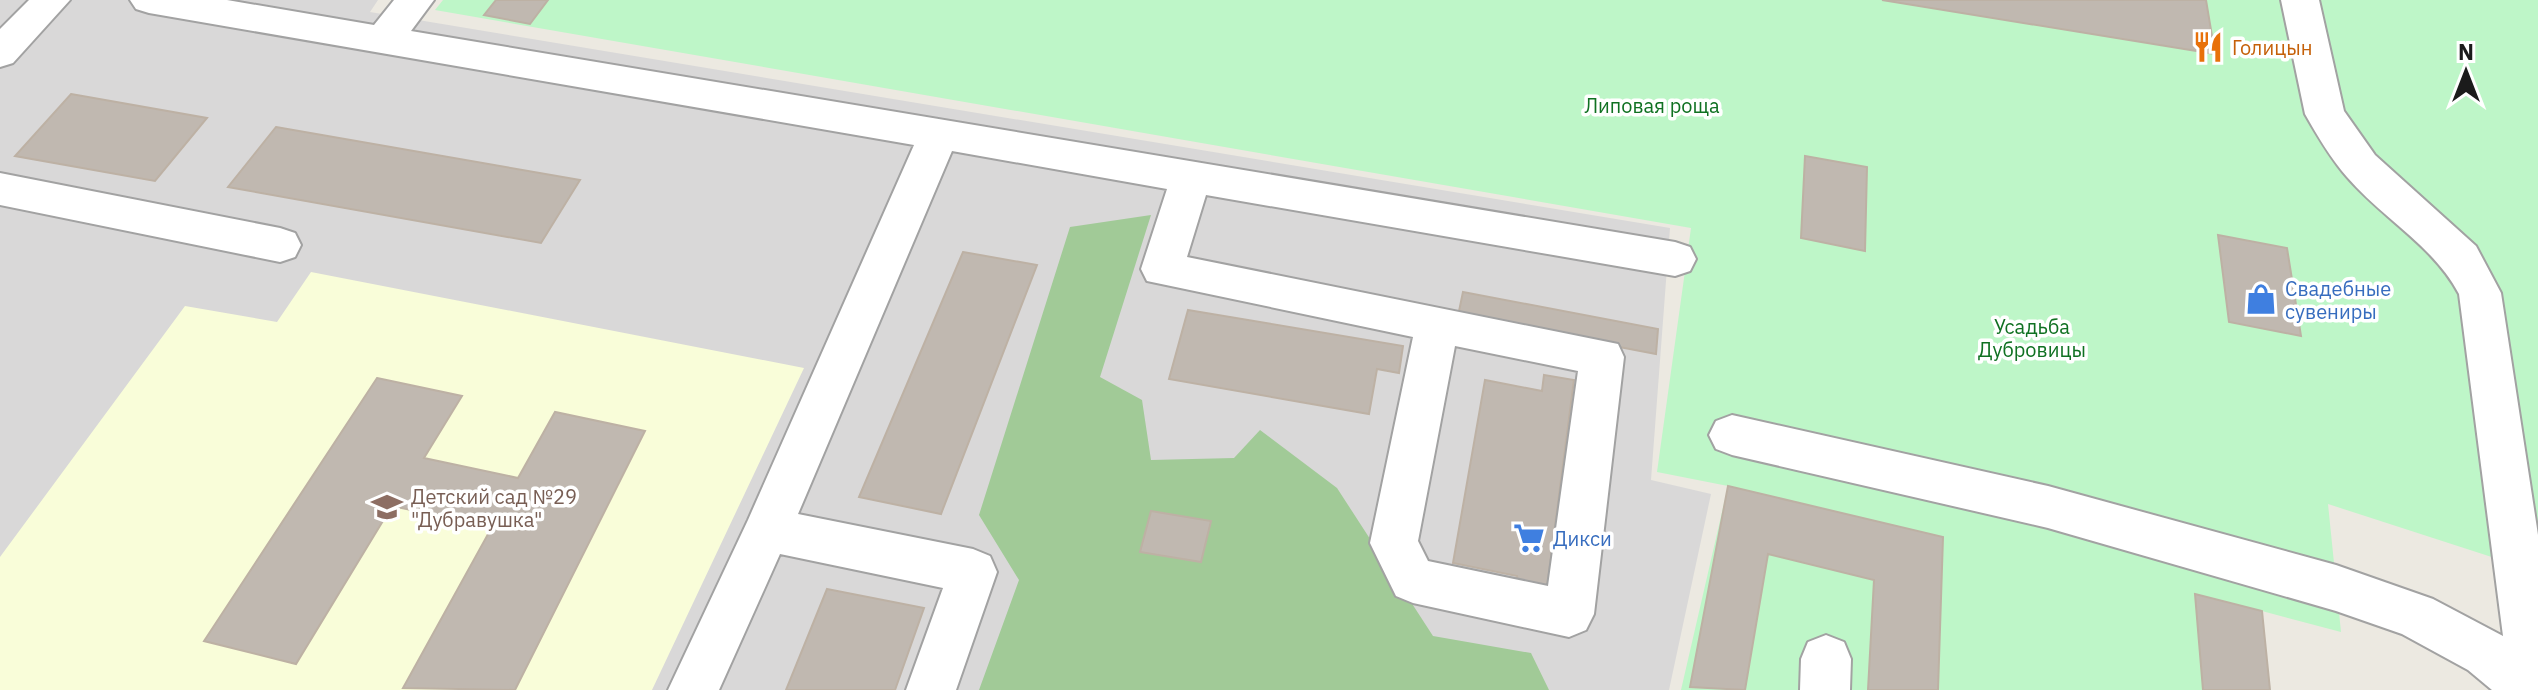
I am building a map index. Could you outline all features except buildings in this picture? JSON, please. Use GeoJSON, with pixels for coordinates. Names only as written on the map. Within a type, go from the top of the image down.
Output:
{"type":"FeatureCollection","features":[{"type":"Feature","properties":{"kind":"street"},"geometry":{"type":"LineString","coordinates":[[0,53],[51,0]]}},
{"type":"Feature","properties":{"kind":"street"},"geometry":{"type":"LineString","coordinates":[[149,0],[211,5],[384,39],[1675,259]]}},
{"type":"Feature","properties":{"kind":"street"},"geometry":{"type":"LineString","coordinates":[[384,39],[415,0]]}},
{"type":"Feature","properties":{"kind":"street"},"geometry":{"type":"LineString","coordinates":[[2300,0],[2325,114],[2361,166],[2461,258],[2480,293],[2536,690]]}},
{"type":"Feature","properties":{"kind":"street"},"geometry":{"type":"LineString","coordinates":[[693,690],[767,530],[778,462],[940,132]]}},
{"type":"Feature","properties":{"kind":"street"},"geometry":{"type":"LineString","coordinates":[[1192,175],[1162,269],[1437,324],[1602,357],[1569,614],[1413,580],[1394,543],[1437,324]]}},
{"type":"Feature","properties":{"kind":"street"},"geometry":{"type":"LineString","coordinates":[[0,189],[280,245]]}},
{"type":"Feature","properties":{"kind":"street"},"geometry":{"type":"LineString","coordinates":[[1732,435],[2048,507],[2336,588],[2416,615],[2486,653],[2530,690]]}},
{"type":"Feature","properties":{"kind":"street"},"geometry":{"type":"LineString","coordinates":[[767,530],[973,572],[931,690]]}},
{"type":"Feature","properties":{"kind":"shaded area"},"geometry":{"type":"Polygon","coordinates":[[[0,0],[378,0],[370,12],[1670,228],[1651,480],[1711,494],[1669,690],[0,690],[0,0]]]}},
{"type":"Feature","properties":{"kind":"shaded area","name":"Детский сад №29 \"Дубравушка\""},"geometry":{"type":"Polygon","coordinates":[[[311,272],[804,368],[652,690],[0,690],[0,557],[185,306],[277,322],[311,272]]]}},
{"type":"Feature","properties":{"kind":"green space","name":"Усадьба Дубровицы"},"geometry":{"type":"Polygon","coordinates":[[[443,0],[2538,0],[2538,572],[2328,504],[2341,632],[2262,611],[2270,690],[1681,690],[1728,486],[1657,472],[1691,228],[435,10],[443,0]]]}},
{"type":"Feature","properties":{"kind":"green space"},"geometry":{"type":"Polygon","coordinates":[[[1151,215],[1100,377],[1142,400],[1151,460],[1234,458],[1260,430],[1337,488],[1433,636],[1531,653],[1549,690],[979,690],[1019,580],[979,515],[1070,227],[1151,215]]]}},
{"type":"Feature","properties":{"kind":"place","name":"Голицын"},"geometry":{"type":"Point","coordinates":[2208,47]}},
{"type":"Feature","properties":{"kind":"place","name":"Свадебные сувениры"},"geometry":{"type":"Point","coordinates":[2261,299]}},
{"type":"Feature","properties":{"kind":"place","name":"Детский сад №29 \"Дубравушка\""},"geometry":{"type":"Point","coordinates":[387,507]}},
{"type":"Feature","properties":{"kind":"place","name":"Дикси"},"geometry":{"type":"Point","coordinates":[1529,538]}},
{"type":"Feature","properties":{"kind":"park label","name":"Липовая роща"},"geometry":{"type":"Point","coordinates":[1652,105]}}]}
